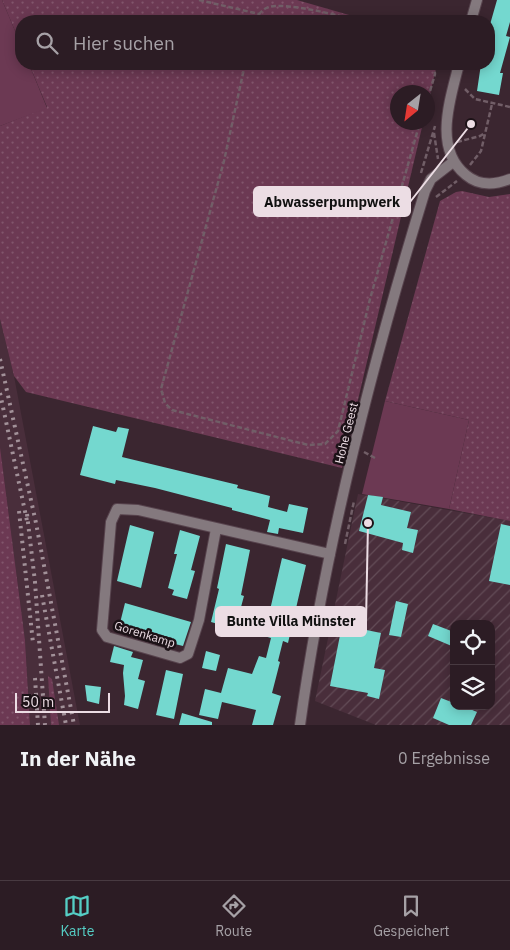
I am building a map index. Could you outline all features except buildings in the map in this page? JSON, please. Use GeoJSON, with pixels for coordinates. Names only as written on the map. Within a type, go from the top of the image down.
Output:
{"type":"FeatureCollection","features":[{"type":"Feature","properties":{"kind":"street"},"geometry":{"type":"LineString","coordinates":[[473,15],[477,0]]}},
{"type":"Feature","properties":{"kind":"street"},"geometry":{"type":"LineString","coordinates":[[458,70],[445,137],[458,168],[480,183],[494,184],[510,179]]}},
{"type":"Feature","properties":{"kind":"street","name":"Hohe Geest"},"geometry":{"type":"LineString","coordinates":[[300,725],[330,554],[382,340],[418,214],[431,179],[458,168]]}},
{"type":"Feature","properties":{"kind":"street","name":"Gorenkamp"},"geometry":{"type":"LineString","coordinates":[[216,529],[199,620],[188,654],[180,658],[107,638],[102,630],[110,532],[113,514],[117,509],[124,508],[330,554]]}},
{"type":"Feature","properties":{"kind":"path"},"geometry":{"type":"LineString","coordinates":[[199,0],[259,14],[269,7],[290,7],[329,15]]}},
{"type":"Feature","properties":{"kind":"path"},"geometry":{"type":"LineString","coordinates":[[244,70],[224,161],[161,389],[165,402],[172,410],[308,446],[324,444],[338,431],[370,299],[418,130]]}},
{"type":"Feature","properties":{"kind":"path"},"geometry":{"type":"LineString","coordinates":[[432,85],[435,70]]}},
{"type":"Feature","properties":{"kind":"path"},"geometry":{"type":"LineString","coordinates":[[466,81],[464,88],[468,95],[492,104],[510,107]]}},
{"type":"Feature","properties":{"kind":"path"},"geometry":{"type":"LineString","coordinates":[[431,202],[438,194],[456,182],[458,168],[481,151],[492,104]]}},
{"type":"Feature","properties":{"kind":"path"},"geometry":{"type":"LineString","coordinates":[[418,181],[436,123]]}},
{"type":"Feature","properties":{"kind":"path"},"geometry":{"type":"LineString","coordinates":[[363,461],[367,443]]}},
{"type":"Feature","properties":{"kind":"path"},"geometry":{"type":"LineString","coordinates":[[344,550],[355,497]]}},
{"type":"Feature","properties":{"kind":"shaded area"},"geometry":{"type":"Polygon","coordinates":[[[0,0],[2,0],[15,31],[15,70],[31,70],[47,108],[0,126],[0,0]]]}},
{"type":"Feature","properties":{"kind":"shaded area"},"geometry":{"type":"Polygon","coordinates":[[[2,0],[297,0],[349,15],[15,15],[15,31],[2,0]]]}},
{"type":"Feature","properties":{"kind":"shaded area"},"geometry":{"type":"Polygon","coordinates":[[[32,70],[436,70],[432,85],[390,85],[390,130],[421,130],[342,468],[26,392],[14,376],[0,319],[0,126],[47,107],[32,70]]]}},
{"type":"Feature","properties":{"kind":"shaded area"},"geometry":{"type":"Polygon","coordinates":[[[462,191],[489,197],[510,194],[510,521],[449,509],[469,420],[385,401],[440,201],[456,192],[462,191]]]}},
{"type":"Feature","properties":{"kind":"shaded area"},"geometry":{"type":"Polygon","coordinates":[[[0,319],[14,376],[80,725],[30,725],[25,640],[0,447],[0,319]]]}},
{"type":"Feature","properties":{"kind":"shaded area"},"geometry":{"type":"Polygon","coordinates":[[[385,401],[469,420],[449,509],[362,494],[385,401]]]}},
{"type":"Feature","properties":{"kind":"shaded area"},"geometry":{"type":"Polygon","coordinates":[[[0,447],[25,640],[30,725],[0,725],[0,447]]]}},
{"type":"Feature","properties":{"kind":"shaded area"},"geometry":{"type":"Polygon","coordinates":[[[358,494],[510,521],[510,725],[376,725],[315,701],[358,494]]]}},
{"type":"Feature","properties":{"kind":"shaded area"},"geometry":{"type":"Polygon","coordinates":[[[48,676],[52,679],[59,725],[51,725],[48,676]]]}},
{"type":"Feature","properties":{"kind":"railway"},"geometry":{"type":"LineString","coordinates":[[0,359],[36,523],[74,725]]}},
{"type":"Feature","properties":{"kind":"railway"},"geometry":{"type":"LineString","coordinates":[[0,393],[27,521]]}},
{"type":"Feature","properties":{"kind":"railway"},"geometry":{"type":"LineString","coordinates":[[19,511],[33,643]]}},
{"type":"Feature","properties":{"kind":"railway"},"geometry":{"type":"LineString","coordinates":[[27,514],[35,582],[45,725]]}},
{"type":"Feature","properties":{"kind":"railway"},"geometry":{"type":"LineString","coordinates":[[42,595],[66,725]]}},
{"type":"Feature","properties":{"kind":"railway"},"geometry":{"type":"LineString","coordinates":[[35,678],[38,725]]}},
{"type":"Feature","properties":{"kind":"place","name":"Abwasserpumpwerk"},"geometry":{"type":"Point","coordinates":[471,124]}},
{"type":"Feature","properties":{"kind":"place","name":"Bunte Villa Münster"},"geometry":{"type":"Point","coordinates":[368,523]}}]}
